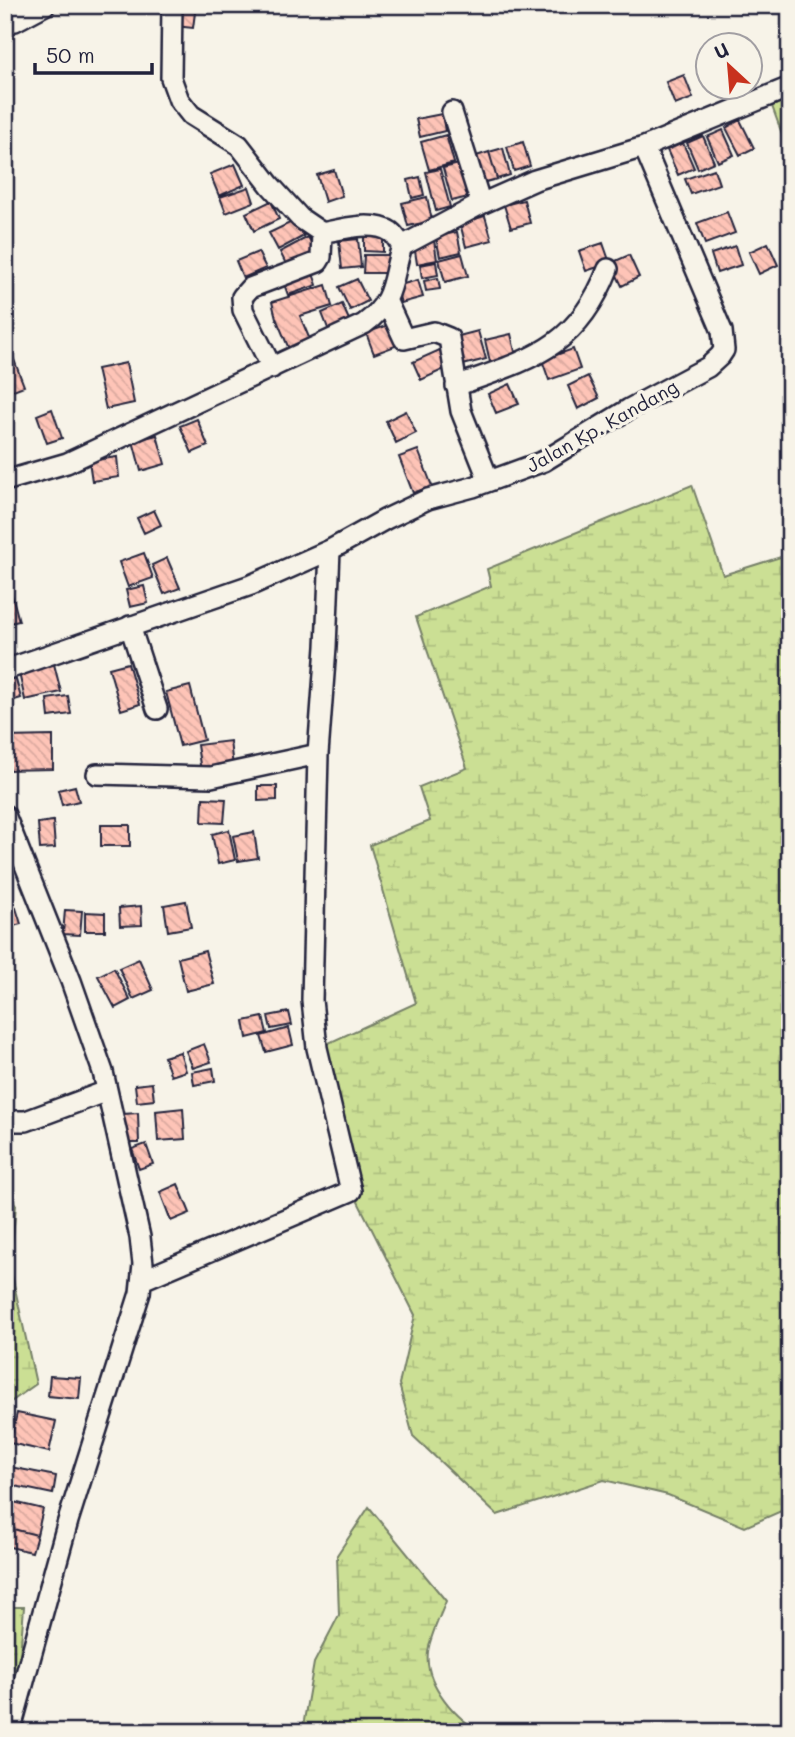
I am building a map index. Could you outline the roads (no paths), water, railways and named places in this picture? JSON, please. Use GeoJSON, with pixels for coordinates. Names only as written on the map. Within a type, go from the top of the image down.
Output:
{"type":"FeatureCollection","features":[{"type":"Feature","properties":{"kind":"street"},"geometry":{"type":"LineString","coordinates":[[5,22],[15,21],[46,5]]}},
{"type":"Feature","properties":{"kind":"street"},"geometry":{"type":"LineString","coordinates":[[172,5],[171,78],[179,100],[191,115],[239,145],[300,218],[322,233],[361,227],[383,229],[392,233],[402,246]]}},
{"type":"Feature","properties":{"kind":"street"},"geometry":{"type":"LineString","coordinates":[[5,481],[67,463],[364,324],[387,302],[402,246],[481,204],[535,180],[644,147],[790,88]]}},
{"type":"Feature","properties":{"kind":"street"},"geometry":{"type":"LineString","coordinates":[[452,112],[481,204]]}},
{"type":"Feature","properties":{"kind":"street","name":"Jalan Kp. Kandang"},"geometry":{"type":"LineString","coordinates":[[5,670],[251,585],[330,550],[428,499],[518,471],[562,451],[629,409],[708,367],[724,350],[722,331],[644,147]]}},
{"type":"Feature","properties":{"kind":"street"},"geometry":{"type":"LineString","coordinates":[[272,368],[243,310],[242,297],[250,288],[319,260],[322,233]]}},
{"type":"Feature","properties":{"kind":"street"},"geometry":{"type":"LineString","coordinates":[[456,386],[536,356],[557,343],[583,316],[600,289],[608,269]]}},
{"type":"Feature","properties":{"kind":"street"},"geometry":{"type":"LineString","coordinates":[[387,302],[404,339],[434,332],[449,338],[457,398],[465,426],[489,481]]}},
{"type":"Feature","properties":{"kind":"street"},"geometry":{"type":"LineString","coordinates":[[142,1280],[351,1191],[313,1021],[313,896],[318,754],[330,550]]}},
{"type":"Feature","properties":{"kind":"street"},"geometry":{"type":"LineString","coordinates":[[130,626],[158,709]]}},
{"type":"Feature","properties":{"kind":"street"},"geometry":{"type":"LineString","coordinates":[[97,774],[211,777],[318,754]]}},
{"type":"Feature","properties":{"kind":"street"},"geometry":{"type":"LineString","coordinates":[[5,815],[103,1072],[144,1264],[131,1324],[68,1521],[10,1732]]}},
{"type":"Feature","properties":{"kind":"street"},"geometry":{"type":"LineString","coordinates":[[5,1121],[26,1121],[107,1091]]}}]}
